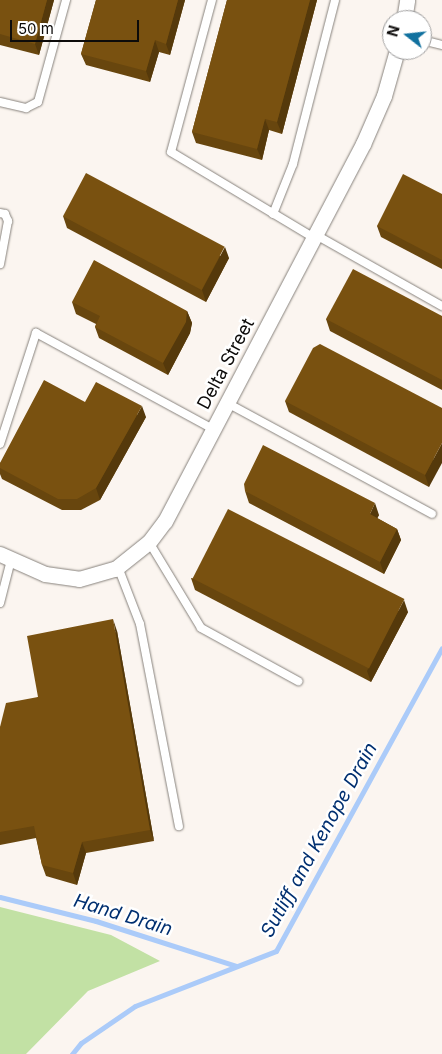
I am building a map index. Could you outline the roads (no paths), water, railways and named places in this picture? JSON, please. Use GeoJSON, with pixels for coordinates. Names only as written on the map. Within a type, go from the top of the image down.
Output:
{"type":"FeatureCollection","features":[{"type":"Feature","properties":{"kind":"street","name":"Delta Street"},"geometry":{"type":"LineString","coordinates":[[6,557],[62,578],[96,576],[118,567],[149,542],[165,521],[374,121],[394,60]]}},
{"type":"Feature","properties":{"kind":"lane"},"geometry":{"type":"LineString","coordinates":[[0,102],[26,108],[38,102],[66,0]]}},
{"type":"Feature","properties":{"kind":"lane"},"geometry":{"type":"LineString","coordinates":[[212,0],[171,152],[273,214],[442,306]]}},
{"type":"Feature","properties":{"kind":"lane"},"geometry":{"type":"LineString","coordinates":[[273,214],[293,164],[336,0]]}},
{"type":"Feature","properties":{"kind":"lane"},"geometry":{"type":"LineString","coordinates":[[0,213],[8,221],[0,264]]}},
{"type":"Feature","properties":{"kind":"lane"},"geometry":{"type":"LineString","coordinates":[[0,444],[36,332],[213,429]]}},
{"type":"Feature","properties":{"kind":"lane"},"geometry":{"type":"LineString","coordinates":[[227,403],[432,514]]}},
{"type":"Feature","properties":{"kind":"lane"},"geometry":{"type":"LineString","coordinates":[[149,542],[201,628],[298,681]]}},
{"type":"Feature","properties":{"kind":"lane"},"geometry":{"type":"LineString","coordinates":[[0,603],[6,557]]}},
{"type":"Feature","properties":{"kind":"lane"},"geometry":{"type":"LineString","coordinates":[[118,567],[140,624],[179,826]]}},
{"type":"Feature","properties":{"kind":"waterway","name":"Sutliff and Kenope Drain"},"geometry":{"type":"LineString","coordinates":[[72,1054],[81,1043],[135,1006],[276,951],[442,648]]}},
{"type":"Feature","properties":{"kind":"waterway","name":"Hand Drain"},"geometry":{"type":"LineString","coordinates":[[0,897],[96,921],[236,966]]}}]}
